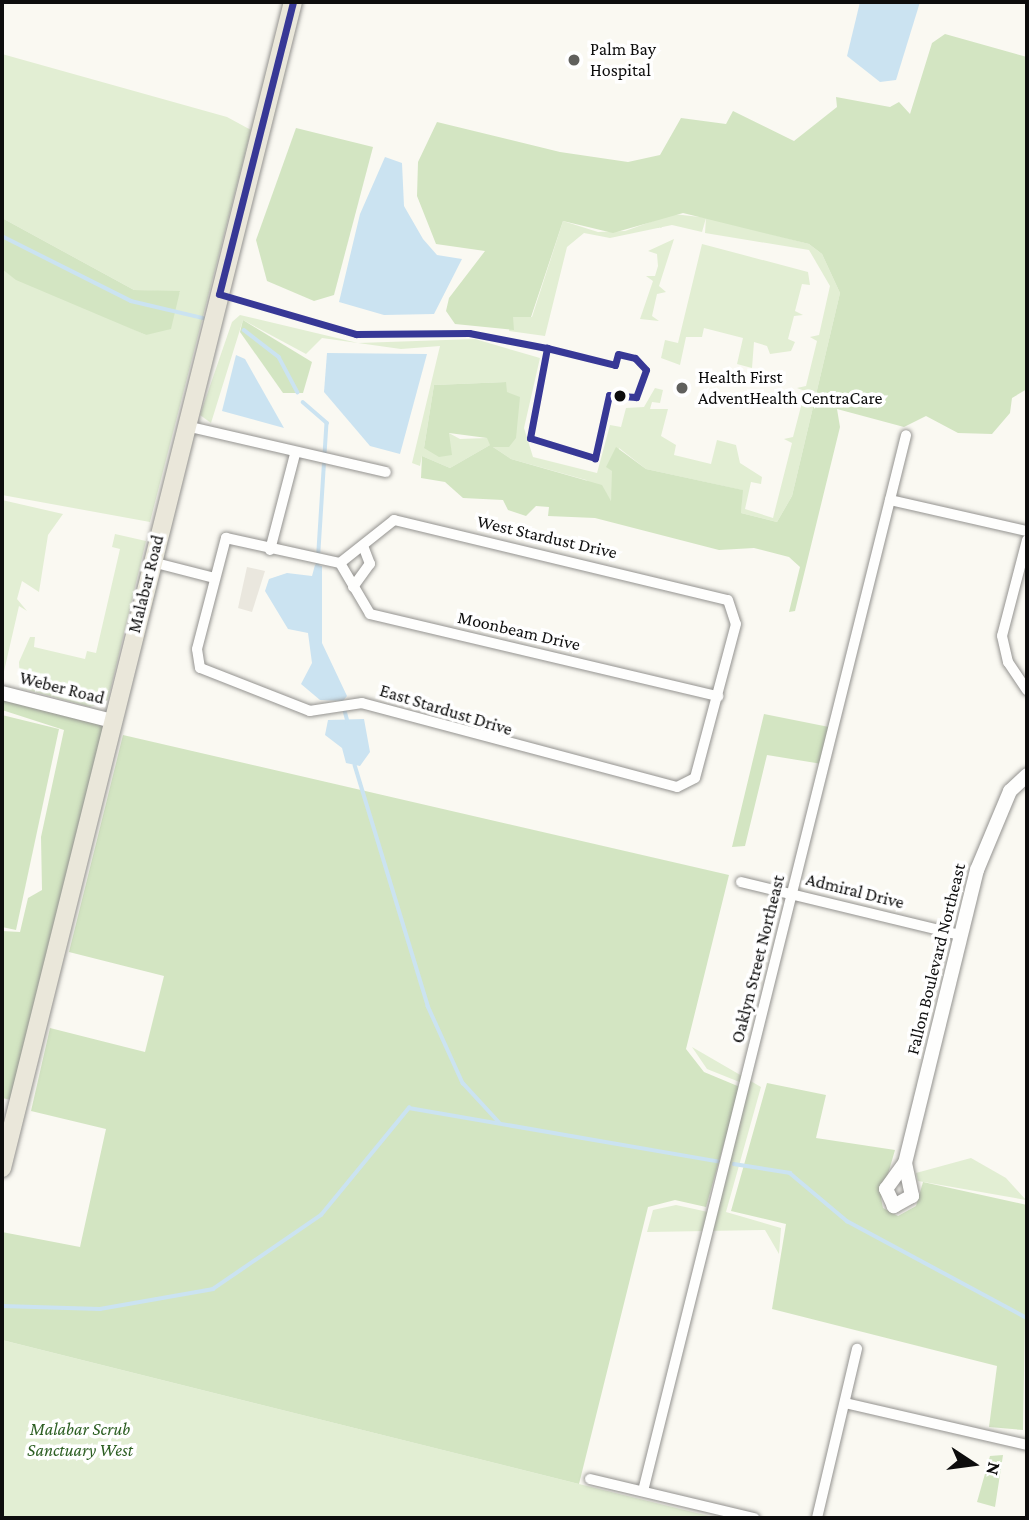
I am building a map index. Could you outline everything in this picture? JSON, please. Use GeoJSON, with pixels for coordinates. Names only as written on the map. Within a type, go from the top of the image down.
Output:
{"type":"FeatureCollection","features":[{"type":"Feature","properties":{"kind":"main road","name":"Malabar Road"},"geometry":{"type":"LineString","coordinates":[[2,1168],[6,1134],[113,721],[293,2]]}},
{"type":"Feature","properties":{"kind":"street"},"geometry":{"type":"LineString","coordinates":[[186,426],[295,454],[386,472]]}},
{"type":"Feature","properties":{"kind":"street","name":"Oaklyn Street Northeast"},"geometry":{"type":"LineString","coordinates":[[643,1492],[906,435]]}},
{"type":"Feature","properties":{"kind":"street"},"geometry":{"type":"LineString","coordinates":[[270,550],[295,454]]}},
{"type":"Feature","properties":{"kind":"street"},"geometry":{"type":"LineString","coordinates":[[890,500],[1027,531]]}},
{"type":"Feature","properties":{"kind":"street","name":"West Stardust Drive"},"geometry":{"type":"LineString","coordinates":[[340,562],[394,520],[722,596],[733,606],[736,624],[718,696]]}},
{"type":"Feature","properties":{"kind":"street"},"geometry":{"type":"LineString","coordinates":[[152,562],[215,578],[226,538],[270,550],[340,562]]}},
{"type":"Feature","properties":{"kind":"street"},"geometry":{"type":"LineString","coordinates":[[1027,540],[1002,636],[1008,662],[1027,690]]}},
{"type":"Feature","properties":{"kind":"street"},"geometry":{"type":"LineString","coordinates":[[353,587],[370,564],[363,546]]}},
{"type":"Feature","properties":{"kind":"street","name":"Moonbeam Drive"},"geometry":{"type":"LineString","coordinates":[[340,562],[370,614],[718,696]]}},
{"type":"Feature","properties":{"kind":"street","name":"East Stardust Drive"},"geometry":{"type":"LineString","coordinates":[[215,578],[197,649],[200,668],[299,708],[346,708],[362,703],[677,787],[700,771],[718,696]]}},
{"type":"Feature","properties":{"kind":"street","name":"Weber Road"},"geometry":{"type":"LineString","coordinates":[[2,693],[113,721]]}},
{"type":"Feature","properties":{"kind":"street","name":"Fallon Boulevard Northeast"},"geometry":{"type":"LineString","coordinates":[[905,1163],[960,935],[1005,802],[1027,775]]}},
{"type":"Feature","properties":{"kind":"street","name":"Admiral Drive"},"geometry":{"type":"LineString","coordinates":[[741,881],[960,935]]}},
{"type":"Feature","properties":{"kind":"street"},"geometry":{"type":"LineString","coordinates":[[817,1518],[857,1349]]}},
{"type":"Feature","properties":{"kind":"street"},"geometry":{"type":"LineString","coordinates":[[845,1403],[1027,1445]]}},
{"type":"Feature","properties":{"kind":"street"},"geometry":{"type":"LineString","coordinates":[[590,1479],[754,1518]]}},
{"type":"Feature","properties":{"kind":"green space"},"geometry":{"type":"Polygon","coordinates":[[[945,34],[1027,57],[1027,389],[1012,398],[1010,413],[992,434],[958,433],[926,416],[904,427],[837,409],[840,427],[795,611],[789,612],[800,567],[789,557],[754,548],[719,550],[595,518],[548,516],[549,507],[536,506],[526,516],[508,510],[503,500],[463,498],[445,482],[421,478],[422,456],[450,468],[490,445],[487,438],[449,433],[452,455],[439,457],[424,448],[434,385],[506,382],[507,392],[520,397],[516,438],[509,447],[493,447],[511,459],[602,485],[611,501],[612,471],[606,467],[616,447],[646,469],[743,490],[741,513],[777,522],[792,496],[840,293],[822,254],[809,244],[683,213],[613,233],[563,221],[531,317],[513,317],[514,330],[455,324],[446,311],[449,298],[485,251],[436,244],[417,196],[418,162],[437,122],[560,152],[628,162],[660,155],[681,118],[726,124],[733,111],[794,141],[837,107],[836,97],[890,107],[899,102],[910,114],[932,43],[945,34]]]}},
{"type":"Feature","properties":{"kind":"green space"},"geometry":{"type":"Polygon","coordinates":[[[2,54],[227,117],[251,130],[150,522],[2,495],[2,269],[146,335],[180,292],[134,290],[2,218],[2,54]]]}},
{"type":"Feature","properties":{"kind":"green space"},"geometry":{"type":"Polygon","coordinates":[[[296,128],[373,147],[334,295],[314,301],[267,281],[256,240],[296,128]]]}},
{"type":"Feature","properties":{"kind":"green space"},"geometry":{"type":"Polygon","coordinates":[[[673,214],[709,218],[809,244],[822,254],[840,293],[792,496],[777,522],[741,513],[742,490],[646,469],[619,448],[611,501],[586,480],[511,459],[490,445],[450,468],[422,456],[420,466],[412,463],[440,346],[401,349],[322,338],[306,354],[243,320],[211,423],[200,415],[232,322],[240,315],[358,343],[475,339],[540,358],[524,428],[533,457],[597,473],[610,425],[621,427],[626,408],[644,407],[655,388],[663,390],[660,403],[652,402],[650,409],[668,409],[661,436],[676,445],[674,455],[711,464],[717,440],[736,445],[740,463],[762,477],[761,484],[751,482],[745,509],[773,518],[792,443],[784,439],[793,437],[805,391],[797,388],[806,386],[817,341],[810,337],[819,335],[830,286],[809,250],[705,233],[706,218],[702,232],[672,225],[610,238],[584,233],[567,247],[545,336],[509,331],[513,317],[532,317],[563,221],[598,232],[625,231],[673,214]],[[506,382],[434,385],[424,448],[447,432],[460,439],[487,438],[506,382]]]}},
{"type":"Feature","properties":{"kind":"green space"},"geometry":{"type":"Polygon","coordinates":[[[2,218],[134,290],[180,291],[171,329],[146,335],[16,280],[2,269],[2,218]]]}},
{"type":"Feature","properties":{"kind":"green space"},"geometry":{"type":"Polygon","coordinates":[[[674,239],[659,286],[666,292],[657,294],[652,316],[659,321],[640,319],[653,281],[646,276],[655,276],[658,266],[657,254],[648,251],[674,239]]]}},
{"type":"Feature","properties":{"kind":"green space"},"geometry":{"type":"Polygon","coordinates":[[[702,244],[808,272],[810,285],[802,284],[795,311],[803,315],[794,316],[788,339],[795,342],[791,351],[770,354],[767,346],[754,342],[752,368],[737,364],[743,338],[704,328],[702,337],[686,337],[680,365],[661,358],[665,340],[678,343],[702,244]]]}},
{"type":"Feature","properties":{"kind":"green space"},"geometry":{"type":"Polygon","coordinates":[[[243,320],[312,362],[303,393],[283,393],[240,332],[243,320]]]}},
{"type":"Feature","properties":{"kind":"green space"},"geometry":{"type":"Polygon","coordinates":[[[2,500],[63,514],[48,535],[39,592],[22,581],[17,599],[27,611],[19,606],[2,680],[2,500]]]}},
{"type":"Feature","properties":{"kind":"green space"},"geometry":{"type":"Polygon","coordinates":[[[115,534],[146,541],[108,700],[90,707],[20,688],[19,662],[30,637],[35,637],[34,647],[85,659],[87,651],[96,653],[120,549],[112,547],[115,534]]]}},
{"type":"Feature","properties":{"kind":"green space"},"geometry":{"type":"Polygon","coordinates":[[[2,699],[106,724],[12,1100],[2,1098],[2,931],[20,932],[28,898],[42,890],[41,837],[64,730],[2,710],[2,699]]]}},
{"type":"Feature","properties":{"kind":"green space"},"geometry":{"type":"Polygon","coordinates":[[[764,714],[829,727],[822,764],[767,755],[745,846],[732,847],[764,714]]]}},
{"type":"Feature","properties":{"kind":"green space"},"geometry":{"type":"Polygon","coordinates":[[[2,715],[59,729],[16,930],[2,927],[2,715]]]}},
{"type":"Feature","properties":{"kind":"green space"},"geometry":{"type":"Polygon","coordinates":[[[123,735],[729,875],[686,1049],[704,1072],[740,1087],[706,1207],[675,1200],[648,1207],[579,1484],[2,1340],[2,1232],[80,1247],[106,1129],[31,1111],[50,1028],[145,1052],[164,976],[69,952],[123,735]]]}},
{"type":"Feature","properties":{"kind":"green space"},"geometry":{"type":"Polygon","coordinates":[[[692,1047],[761,1087],[726,1212],[781,1228],[779,1254],[765,1230],[647,1232],[653,1210],[676,1205],[708,1212],[742,1083],[707,1069],[692,1047]]]}},
{"type":"Feature","properties":{"kind":"green space"},"geometry":{"type":"Polygon","coordinates":[[[767,1083],[826,1095],[816,1138],[895,1150],[881,1198],[883,1208],[898,1216],[916,1206],[923,1182],[1027,1205],[1023,1430],[989,1427],[997,1366],[772,1309],[786,1224],[731,1211],[767,1083]]]}},
{"type":"Feature","properties":{"kind":"green space"},"geometry":{"type":"Polygon","coordinates":[[[971,1158],[1006,1178],[1026,1200],[918,1181],[916,1173],[971,1158]]]}},
{"type":"Feature","properties":{"kind":"green space","name":"Malabar Scrub Sanctuary West"},"geometry":{"type":"Polygon","coordinates":[[[2,1340],[579,1484],[717,1518],[2,1518],[2,1340]]]}},
{"type":"Feature","properties":{"kind":"green space"},"geometry":{"type":"Polygon","coordinates":[[[1003,1455],[995,1507],[977,1502],[990,1456],[1003,1455]]]}},
{"type":"Feature","properties":{"kind":"shaded area"},"geometry":{"type":"Polygon","coordinates":[[[247,567],[265,571],[252,612],[238,608],[247,567]]]}},
{"type":"Feature","properties":{"kind":"water"},"geometry":{"type":"Polygon","coordinates":[[[860,2],[920,2],[896,80],[880,82],[847,56],[860,2]]]}},
{"type":"Feature","properties":{"kind":"water"},"geometry":{"type":"Polygon","coordinates":[[[385,157],[402,163],[404,206],[423,239],[437,255],[462,259],[434,314],[384,315],[339,302],[360,214],[385,157]]]}},
{"type":"Feature","properties":{"kind":"water"},"geometry":{"type":"Polygon","coordinates":[[[327,353],[427,354],[400,454],[370,446],[324,392],[327,353]]]}},
{"type":"Feature","properties":{"kind":"water"},"geometry":{"type":"Polygon","coordinates":[[[236,355],[245,359],[284,428],[222,411],[236,355]]]}},
{"type":"Feature","properties":{"kind":"water"},"geometry":{"type":"Polygon","coordinates":[[[315,565],[322,566],[322,643],[347,696],[343,701],[320,700],[301,684],[312,663],[308,633],[288,629],[265,591],[269,579],[287,573],[312,576],[315,565]]]}},
{"type":"Feature","properties":{"kind":"water"},"geometry":{"type":"Polygon","coordinates":[[[364,719],[370,752],[360,766],[346,763],[342,748],[325,735],[328,720],[364,719]]]}},
{"type":"Feature","properties":{"kind":"waterway"},"geometry":{"type":"LineString","coordinates":[[2,236],[131,301],[203,318]]}},
{"type":"Feature","properties":{"kind":"waterway"},"geometry":{"type":"LineString","coordinates":[[244,330],[279,357],[298,392]]}},
{"type":"Feature","properties":{"kind":"waterway"},"geometry":{"type":"LineString","coordinates":[[303,402],[327,423],[318,565]]}},
{"type":"Feature","properties":{"kind":"waterway"},"geometry":{"type":"LineString","coordinates":[[344,707],[348,722]]}},
{"type":"Feature","properties":{"kind":"waterway"},"geometry":{"type":"LineString","coordinates":[[355,765],[428,1006],[463,1083],[499,1122]]}},
{"type":"Feature","properties":{"kind":"waterway"},"geometry":{"type":"LineString","coordinates":[[2,1306],[100,1309],[213,1289],[321,1215],[409,1108],[717,1161]]}},
{"type":"Feature","properties":{"kind":"waterway"},"geometry":{"type":"LineString","coordinates":[[734,1164],[790,1173],[847,1221],[1027,1318]]}},
{"type":"Feature","properties":{"kind":"transit line"},"geometry":{"type":"LineString","coordinates":[[293,2],[219,294],[356,334],[469,333],[547,348]]}},
{"type":"Feature","properties":{"kind":"transit line"},"geometry":{"type":"LineString","coordinates":[[547,348],[615,365],[618,354],[635,358],[646,370],[636,397],[609,395],[595,458],[530,438],[547,348]]}},
{"type":"Feature","properties":{"kind":"place","name":"Palm Bay Hospital"},"geometry":{"type":"Point","coordinates":[574,60]}},
{"type":"Feature","properties":{"kind":"place","name":"Health First AdventHealth CentraCare"},"geometry":{"type":"Point","coordinates":[682,388]}}]}
